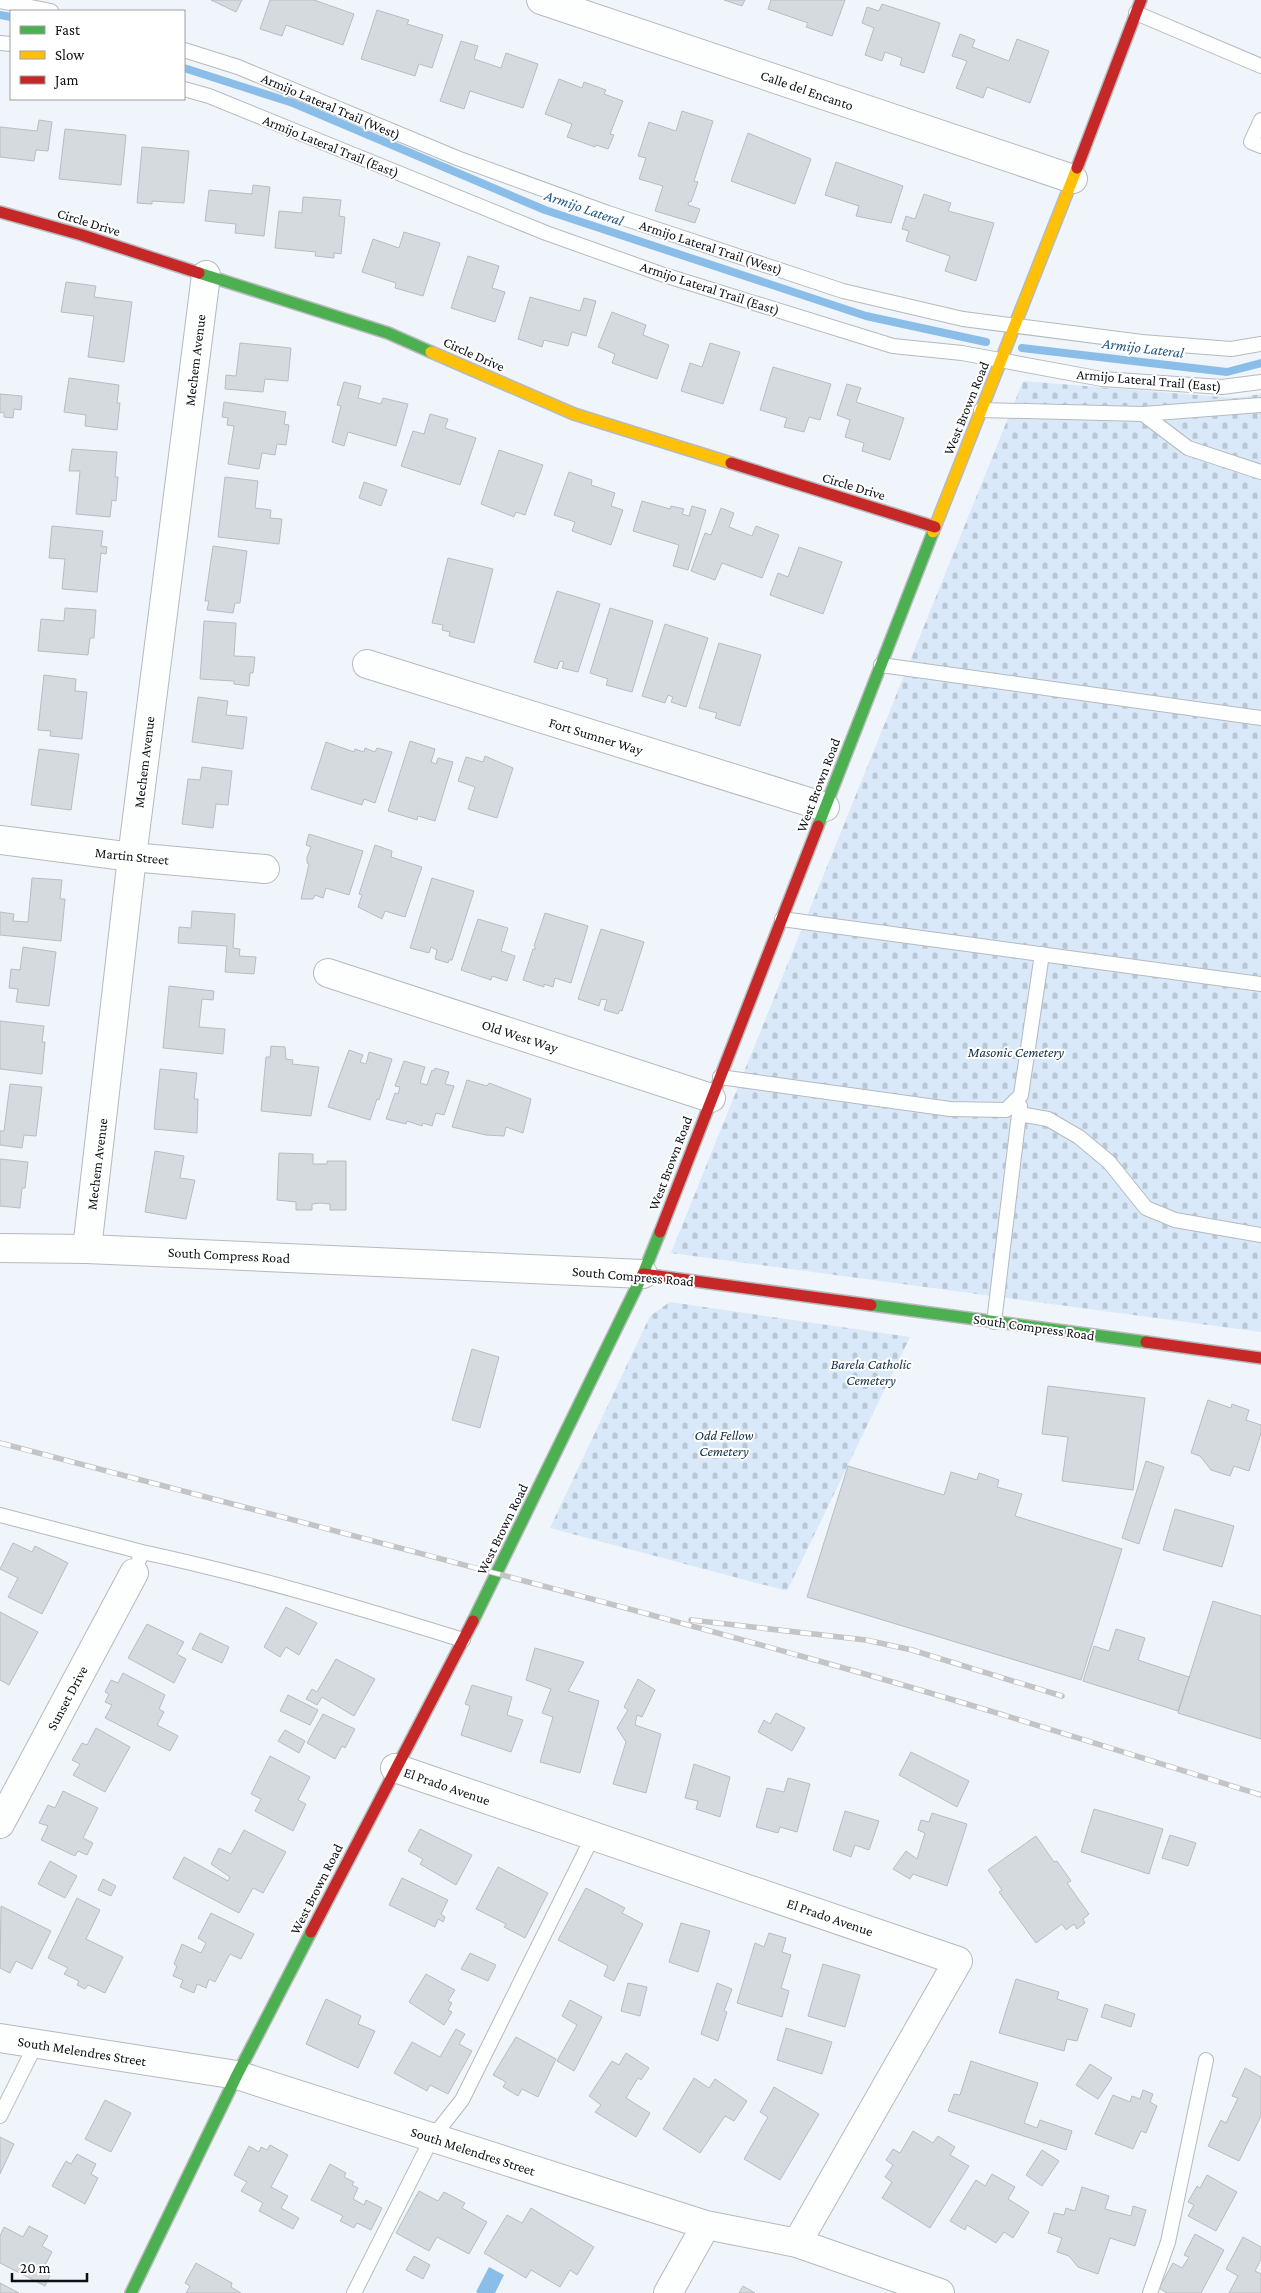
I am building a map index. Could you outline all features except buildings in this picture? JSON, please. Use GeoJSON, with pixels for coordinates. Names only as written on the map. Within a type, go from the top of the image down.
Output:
{"type":"FeatureCollection","features":[{"type":"Feature","properties":{"kind":"street","name":"Calle del Encanto"},"geometry":{"type":"LineString","coordinates":[[541,0],[1073,179]]}},
{"type":"Feature","properties":{"kind":"street","name":"West Brown Road"},"geometry":{"type":"LineString","coordinates":[[131,2293],[237,2075],[498,1573],[643,1274],[1073,179],[1141,0]]}},
{"type":"Feature","properties":{"kind":"street","name":"Circle Drive"},"geometry":{"type":"LineString","coordinates":[[0,212],[82,235],[388,333],[574,414],[935,527]]}},
{"type":"Feature","properties":{"kind":"street","name":"Mechem Avenue"},"geometry":{"type":"LineString","coordinates":[[87,1249],[132,857],[206,275]]}},
{"type":"Feature","properties":{"kind":"street","name":"Fort Sumner Way"},"geometry":{"type":"LineString","coordinates":[[367,664],[825,807]]}},
{"type":"Feature","properties":{"kind":"street","name":"Martin Street"},"geometry":{"type":"LineString","coordinates":[[0,840],[132,857],[265,869]]}},
{"type":"Feature","properties":{"kind":"street","name":"Old West Way"},"geometry":{"type":"LineString","coordinates":[[328,973],[716,1088]]}},
{"type":"Feature","properties":{"kind":"street","name":"South Compress Road"},"geometry":{"type":"LineString","coordinates":[[0,1248],[87,1249],[643,1274],[1261,1358]]}},
{"type":"Feature","properties":{"kind":"street","name":"Sunset Drive"},"geometry":{"type":"LineString","coordinates":[[0,1824],[138,1562]]}},
{"type":"Feature","properties":{"kind":"street","name":"El Prado Avenue"},"geometry":{"type":"LineString","coordinates":[[395,1768],[958,1961],[797,2243]]}},
{"type":"Feature","properties":{"kind":"street","name":"South Melendres Street"},"geometry":{"type":"LineString","coordinates":[[0,2038],[237,2075],[706,2225],[797,2243],[940,2293]]}},
{"type":"Feature","properties":{"kind":"street"},"geometry":{"type":"LineString","coordinates":[[668,2293],[706,2225]]}},
{"type":"Feature","properties":{"kind":"lane"},"geometry":{"type":"LineString","coordinates":[[0,2],[45,10]]}},
{"type":"Feature","properties":{"kind":"lane"},"geometry":{"type":"LineString","coordinates":[[1136,14],[1261,66]]}},
{"type":"Feature","properties":{"kind":"lane","name":"Armijo Lateral Trail (West)"},"geometry":{"type":"LineString","coordinates":[[185,50],[238,67],[467,161],[608,213],[843,291],[964,319],[1015,326],[1142,342],[1231,349],[1261,344]]}},
{"type":"Feature","properties":{"kind":"lane","name":"Armijo Lateral Trail (East)"},"geometry":{"type":"LineString","coordinates":[[185,89],[209,96],[546,233],[664,275],[893,346],[962,353],[1102,379],[1222,387],[1261,382]]}},
{"type":"Feature","properties":{"kind":"lane"},"geometry":{"type":"LineString","coordinates":[[1261,120],[1252,142],[1261,146]]}},
{"type":"Feature","properties":{"kind":"lane"},"geometry":{"type":"LineString","coordinates":[[981,410],[1143,414],[1261,405]]}},
{"type":"Feature","properties":{"kind":"lane"},"geometry":{"type":"LineString","coordinates":[[1143,414],[1188,448],[1261,472]]}},
{"type":"Feature","properties":{"kind":"lane"},"geometry":{"type":"LineString","coordinates":[[881,665],[1261,718]]}},
{"type":"Feature","properties":{"kind":"lane"},"geometry":{"type":"LineString","coordinates":[[782,919],[1261,984]]}},
{"type":"Feature","properties":{"kind":"lane"},"geometry":{"type":"LineString","coordinates":[[994,1322],[1019,1114],[1028,1062],[1042,954]]}},
{"type":"Feature","properties":{"kind":"lane"},"geometry":{"type":"LineString","coordinates":[[716,1088],[950,1109],[1006,1110],[1022,1095]]}},
{"type":"Feature","properties":{"kind":"lane"},"geometry":{"type":"LineString","coordinates":[[1019,1114],[1048,1119],[1079,1137],[1109,1162],[1146,1208],[1175,1220],[1261,1235]]}},
{"type":"Feature","properties":{"kind":"lane"},"geometry":{"type":"LineString","coordinates":[[0,1515],[138,1562],[186,1561],[385,1616],[463,1640]]}},
{"type":"Feature","properties":{"kind":"lane"},"geometry":{"type":"LineString","coordinates":[[354,2293],[432,2138],[462,2100],[592,1836]]}},
{"type":"Feature","properties":{"kind":"lane"},"geometry":{"type":"LineString","coordinates":[[0,2116],[36,2044]]}},
{"type":"Feature","properties":{"kind":"lane"},"geometry":{"type":"LineString","coordinates":[[1150,2293],[1168,2242],[1206,2060]]}},
{"type":"Feature","properties":{"kind":"green space","name":"Masonic Cemetery"},"geometry":{"type":"Polygon","coordinates":[[[1023,381],[1235,398],[1261,394],[1261,1332],[671,1253],[1023,381]]]}},
{"type":"Feature","properties":{"kind":"green space","name":"Odd Fellow Cemetery"},"geometry":{"type":"Polygon","coordinates":[[[670,1302],[910,1337],[787,1591],[550,1528],[650,1316],[670,1302]]]}},
{"type":"Feature","properties":{"kind":"water"},"geometry":{"type":"Polygon","coordinates":[[[489,2267],[504,2275],[495,2293],[478,2293],[476,2292],[489,2267]]]}},
{"type":"Feature","properties":{"kind":"waterway","name":"Armijo Lateral"},"geometry":{"type":"LineString","coordinates":[[0,15],[10,17]]}},
{"type":"Feature","properties":{"kind":"waterway","name":"Armijo Lateral"},"geometry":{"type":"LineString","coordinates":[[185,68],[293,103],[545,210],[866,316],[986,342]]}},
{"type":"Feature","properties":{"kind":"waterway","name":"Armijo Lateral"},"geometry":{"type":"LineString","coordinates":[[1022,348],[1227,372],[1261,363]]}},
{"type":"Feature","properties":{"kind":"railway"},"geometry":{"type":"LineString","coordinates":[[0,1443],[808,1658],[978,1707],[1261,1795]]}},
{"type":"Feature","properties":{"kind":"railway"},"geometry":{"type":"LineString","coordinates":[[691,1620],[866,1640],[912,1650],[1062,1696]]}},
{"type":"Feature","properties":{"kind":"traffic: fast"},"geometry":{"type":"LineString","coordinates":[[199,273],[388,333],[431,352]]}},
{"type":"Feature","properties":{"kind":"traffic: fast"},"geometry":{"type":"LineString","coordinates":[[818,826],[933,532]]}},
{"type":"Feature","properties":{"kind":"traffic: fast"},"geometry":{"type":"LineString","coordinates":[[473,1621],[643,1274],[660,1232]]}},
{"type":"Feature","properties":{"kind":"traffic: fast"},"geometry":{"type":"LineString","coordinates":[[871,1305],[1146,1342]]}},
{"type":"Feature","properties":{"kind":"traffic: fast"},"geometry":{"type":"LineString","coordinates":[[131,2293],[237,2075],[311,1932]]}},
{"type":"Feature","properties":{"kind":"traffic: slow"},"geometry":{"type":"LineString","coordinates":[[933,532],[1077,168]]}},
{"type":"Feature","properties":{"kind":"traffic: slow"},"geometry":{"type":"LineString","coordinates":[[431,352],[574,414],[731,463]]}},
{"type":"Feature","properties":{"kind":"traffic: jam"},"geometry":{"type":"LineString","coordinates":[[1077,168],[1141,0]]}},
{"type":"Feature","properties":{"kind":"traffic: jam"},"geometry":{"type":"LineString","coordinates":[[0,212],[82,235],[199,273]]}},
{"type":"Feature","properties":{"kind":"traffic: jam"},"geometry":{"type":"LineString","coordinates":[[731,463],[935,527]]}},
{"type":"Feature","properties":{"kind":"traffic: jam"},"geometry":{"type":"LineString","coordinates":[[660,1232],[818,826]]}},
{"type":"Feature","properties":{"kind":"traffic: jam"},"geometry":{"type":"LineString","coordinates":[[643,1274],[871,1305]]}},
{"type":"Feature","properties":{"kind":"traffic: jam"},"geometry":{"type":"LineString","coordinates":[[1146,1342],[1261,1358]]}},
{"type":"Feature","properties":{"kind":"traffic: jam"},"geometry":{"type":"LineString","coordinates":[[311,1932],[473,1621]]}},
{"type":"Feature","properties":{"kind":"park label","name":"Barela Catholic Cemetery"},"geometry":{"type":"Point","coordinates":[871,1372]}}]}
